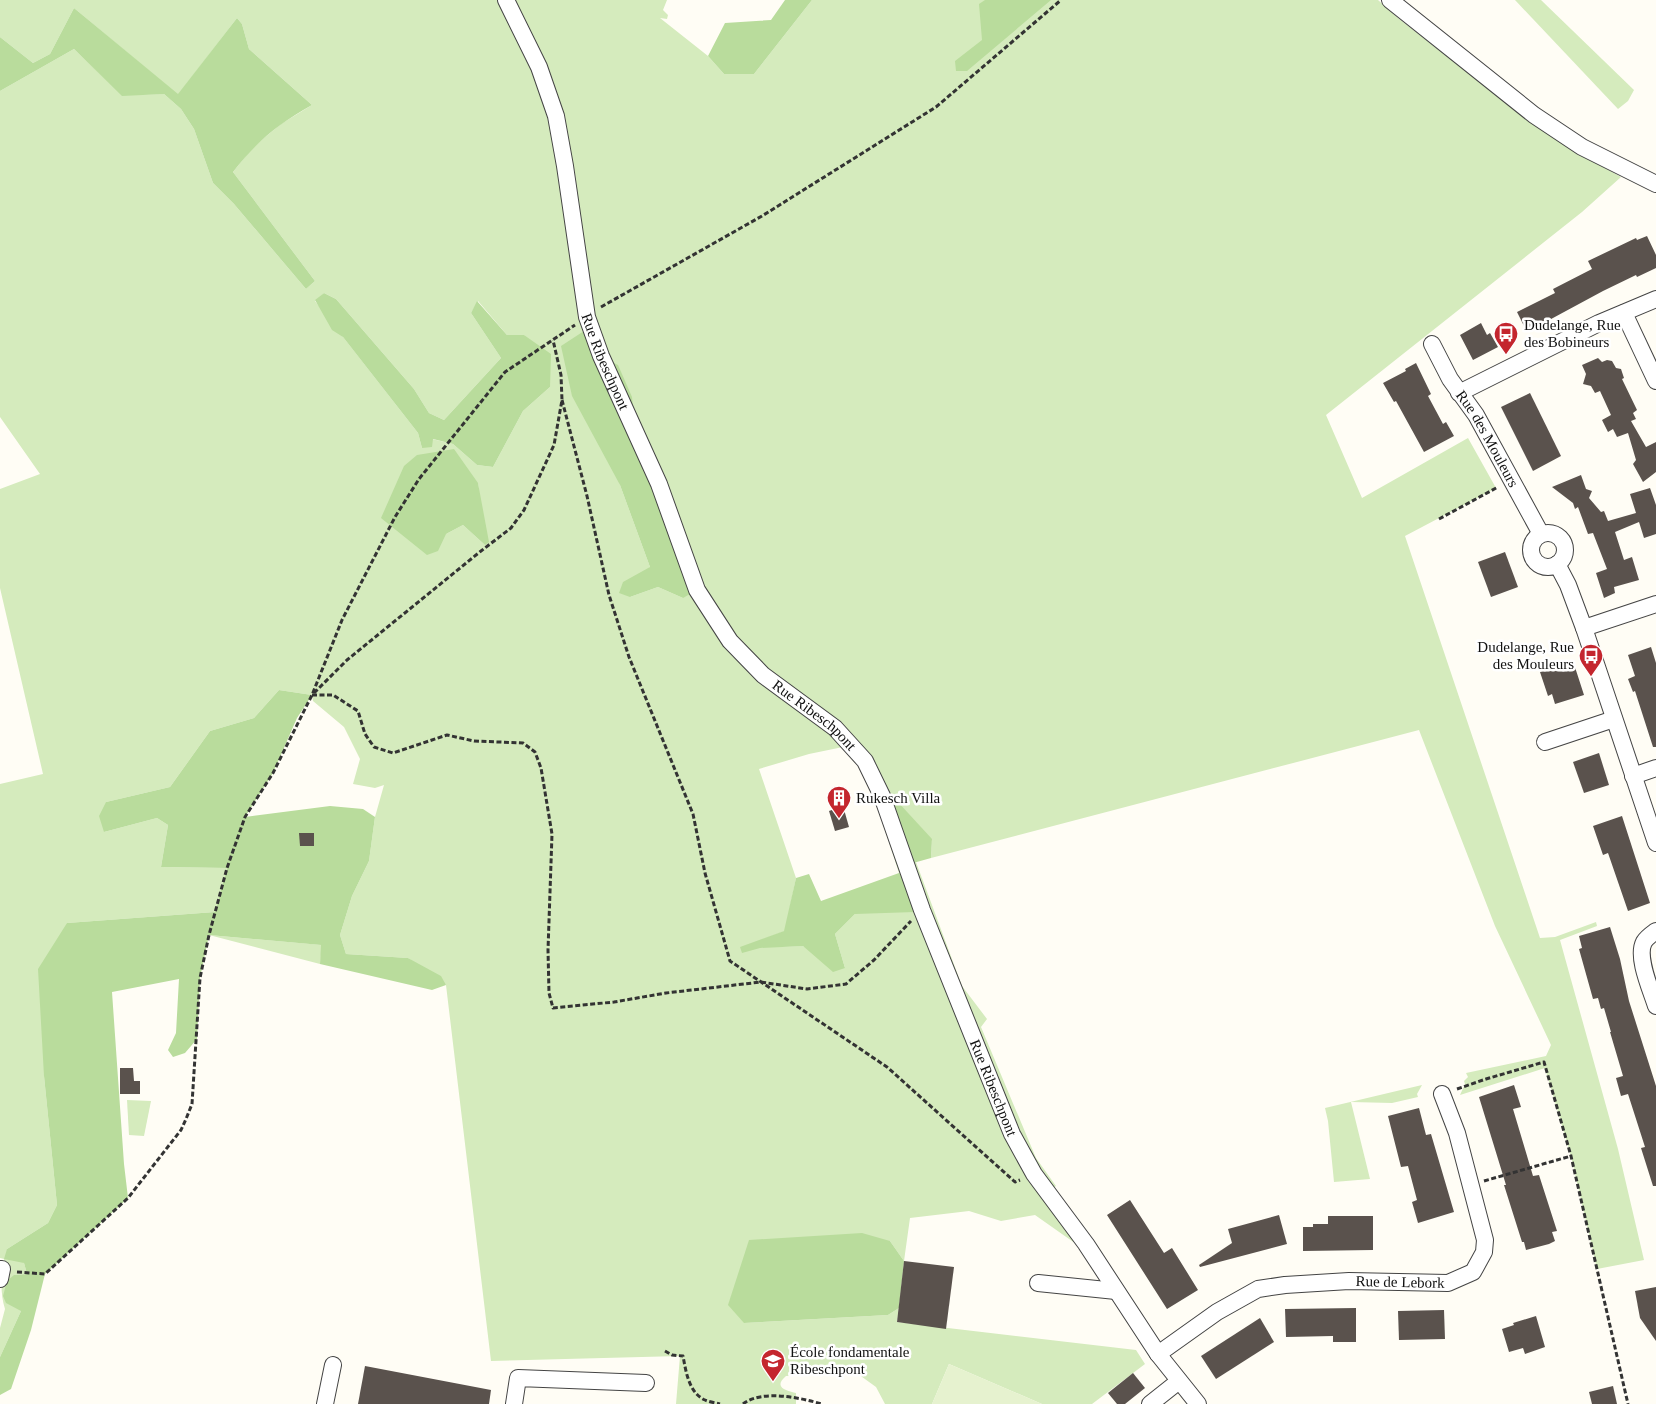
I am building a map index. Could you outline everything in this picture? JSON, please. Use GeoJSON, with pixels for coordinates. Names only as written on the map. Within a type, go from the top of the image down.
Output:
{"type":"FeatureCollection","features":[{"type":"Feature","properties":{"kind":"street","name":"Rue Ribeschpont"},"geometry":{"type":"LineString","coordinates":[[506,0],[540,67],[556,116],[587,317],[600,356],[659,484],[697,590],[736,648],[763,675],[835,728],[865,761],[882,796],[922,910],[1012,1134],[1034,1174],[1064,1212],[1158,1354],[1198,1404]]}},
{"type":"Feature","properties":{"kind":"street"},"geometry":{"type":"LineString","coordinates":[[1390,0],[1534,115],[1582,147],[1656,184]]}},
{"type":"Feature","properties":{"kind":"street"},"geometry":{"type":"LineString","coordinates":[[1459,393],[1599,324],[1656,299]]}},
{"type":"Feature","properties":{"kind":"street"},"geometry":{"type":"LineString","coordinates":[[1624,313],[1656,381]]}},
{"type":"Feature","properties":{"kind":"street","name":"Rue des Mouleurs"},"geometry":{"type":"LineString","coordinates":[[1432,344],[1450,379],[1476,415],[1541,534]]}},
{"type":"Feature","properties":{"kind":"street"},"geometry":{"type":"LineString","coordinates":[[1554,533],[1563,542],[1564,554],[1557,564],[1543,567],[1537,564],[1532,558],[1530,551],[1531,544],[1535,538],[1541,534],[1554,533]]}},
{"type":"Feature","properties":{"kind":"street"},"geometry":{"type":"LineString","coordinates":[[1557,564],[1568,585],[1584,628],[1656,843]]}},
{"type":"Feature","properties":{"kind":"street"},"geometry":{"type":"LineString","coordinates":[[1584,628],[1656,604]]}},
{"type":"Feature","properties":{"kind":"street"},"geometry":{"type":"LineString","coordinates":[[1545,742],[1614,718]]}},
{"type":"Feature","properties":{"kind":"street"},"geometry":{"type":"LineString","coordinates":[[1633,776],[1656,768]]}},
{"type":"Feature","properties":{"kind":"street"},"geometry":{"type":"LineString","coordinates":[[1656,931],[1645,941],[1642,949],[1642,959],[1656,1006]]}},
{"type":"Feature","properties":{"kind":"street","name":"Rue de Lebork"},"geometry":{"type":"LineString","coordinates":[[1158,1354],[1217,1312],[1258,1289],[1285,1284],[1350,1281],[1448,1284],[1464,1278],[1473,1272],[1484,1252],[1485,1240],[1457,1133],[1442,1094]]}},
{"type":"Feature","properties":{"kind":"street"},"geometry":{"type":"LineString","coordinates":[[1038,1283],[1116,1291]]}},
{"type":"Feature","properties":{"kind":"street"},"geometry":{"type":"LineString","coordinates":[[325,1404],[333,1365]]}},
{"type":"Feature","properties":{"kind":"street"},"geometry":{"type":"LineString","coordinates":[[514,1404],[518,1378],[646,1383]]}},
{"type":"Feature","properties":{"kind":"street"},"geometry":{"type":"LineString","coordinates":[[1150,1404],[1179,1381]]}},
{"type":"Feature","properties":{"kind":"path"},"geometry":{"type":"LineString","coordinates":[[1,1272],[44,1274],[128,1198],[181,1130],[192,1104],[200,978],[209,935],[227,868],[245,817],[273,773],[312,695],[342,620],[396,517],[419,479],[505,372],[608,303],[762,216],[936,107],[1060,0]]}},
{"type":"Feature","properties":{"kind":"path"},"geometry":{"type":"LineString","coordinates":[[553,340],[561,376],[562,400],[587,496],[609,595],[629,657],[693,814],[706,873],[730,961],[887,1067],[1015,1182]]}},
{"type":"Feature","properties":{"kind":"path"},"geometry":{"type":"LineString","coordinates":[[312,695],[347,660],[481,550],[511,528],[524,510],[554,445],[562,400]]}},
{"type":"Feature","properties":{"kind":"path"},"geometry":{"type":"LineString","coordinates":[[1439,519],[1511,480]]}},
{"type":"Feature","properties":{"kind":"path"},"geometry":{"type":"LineString","coordinates":[[312,695],[333,695],[358,711],[365,734],[374,747],[393,754],[447,735],[474,741],[523,743],[535,752],[541,768],[552,834],[548,950],[549,993],[553,1008],[614,1002],[666,993],[761,982],[807,989],[846,984],[874,960],[922,910]]}},
{"type":"Feature","properties":{"kind":"path"},"geometry":{"type":"LineString","coordinates":[[1442,1094],[1486,1078],[1544,1062],[1571,1156],[1628,1404]]}},
{"type":"Feature","properties":{"kind":"path"},"geometry":{"type":"LineString","coordinates":[[1471,1185],[1571,1156]]}},
{"type":"Feature","properties":{"kind":"path"},"geometry":{"type":"LineString","coordinates":[[665,1351],[672,1355],[683,1356],[693,1392],[704,1400],[720,1404]]}},
{"type":"Feature","properties":{"kind":"path"},"geometry":{"type":"LineString","coordinates":[[743,1404],[766,1396],[803,1399],[822,1404]]}},
{"type":"Feature","properties":{"kind":"path"},"geometry":{"type":"LineString","coordinates":[[802,1404],[803,1399]]}},
{"type":"Feature","properties":{"kind":"green space"},"geometry":{"type":"Polygon","coordinates":[[[0,0],[501,0],[552,117],[584,331],[620,485],[650,567],[630,597],[658,587],[683,598],[593,313],[575,174],[559,105],[512,0],[667,0],[663,10],[668,15],[667,19],[660,18],[708,56],[724,74],[754,74],[812,0],[1378,0],[1398,18],[1530,121],[1575,151],[1621,177],[1582,212],[1326,415],[1362,498],[1468,438],[1496,488],[1405,536],[1540,938],[1555,937],[1596,922],[1597,926],[1560,940],[1618,1149],[1644,1260],[1597,1269],[1571,1156],[1545,1068],[1460,1095],[1465,1084],[1464,1081],[1468,1077],[1466,1073],[1546,1056],[1551,1045],[1495,926],[1419,730],[931,858],[932,839],[907,865],[916,862],[962,986],[987,1019],[981,1027],[1036,1158],[1056,1186],[1042,1195],[1079,1246],[1035,1215],[1001,1221],[969,1211],[910,1218],[904,1261],[890,1241],[744,1323],[888,1315],[899,1308],[897,1322],[1136,1350],[1145,1364],[1092,1404],[1042,1404],[949,1364],[932,1404],[885,1404],[876,1387],[858,1374],[834,1367],[796,1376],[786,1376],[782,1380],[781,1386],[786,1390],[796,1393],[796,1404],[676,1404],[680,1356],[491,1361],[446,985],[408,958],[346,954],[340,935],[352,896],[369,861],[375,817],[384,785],[375,788],[353,784],[360,759],[344,727],[313,701],[312,695],[279,690],[254,718],[210,731],[170,787],[106,802],[104,832],[157,818],[168,825],[161,867],[227,868],[215,912],[67,923],[44,1076],[57,1205],[48,1223],[7,1249],[24,1263],[27,1274],[14,1275],[21,1311],[0,1357],[0,1328],[5,1309],[2,1297],[4,1259],[0,1258],[0,784],[43,774],[0,588],[0,489],[40,474],[0,417],[0,91],[74,49],[122,95],[164,94],[181,109],[194,129],[213,183],[234,204],[306,289],[315,281],[233,172],[253,147],[281,124],[312,105],[249,49],[242,24],[237,18],[178,95],[74,8],[50,54],[33,63],[0,37],[0,0]],[[324,293],[315,301],[418,433],[422,448],[432,439],[453,444],[477,465],[493,467],[523,411],[550,387],[524,335],[507,335],[478,301],[471,313],[501,358],[444,420],[429,413],[414,389],[336,299],[324,293]],[[478,483],[446,534],[463,525],[485,545],[478,483]],[[843,747],[809,754],[759,769],[796,878],[785,931],[740,948],[803,946],[845,968],[835,934],[855,914],[904,876],[899,873],[875,799],[859,765],[843,747]]]}},
{"type":"Feature","properties":{"kind":"green space"},"geometry":{"type":"Polygon","coordinates":[[[785,0],[812,0],[754,74],[724,74],[708,56],[725,23],[771,20],[785,0]]]}},
{"type":"Feature","properties":{"kind":"green space"},"geometry":{"type":"Polygon","coordinates":[[[985,0],[1051,0],[967,71],[956,71],[955,61],[982,40],[979,4],[985,0]]]}},
{"type":"Feature","properties":{"kind":"green space"},"geometry":{"type":"Polygon","coordinates":[[[1515,0],[1541,0],[1634,90],[1628,101],[1618,109],[1515,0]]]}},
{"type":"Feature","properties":{"kind":"green space"},"geometry":{"type":"Polygon","coordinates":[[[74,8],[178,94],[237,18],[242,24],[249,49],[312,105],[269,134],[233,172],[315,281],[306,289],[234,204],[213,183],[194,129],[181,109],[164,94],[122,96],[74,49],[0,91],[0,37],[33,63],[50,54],[74,8]]]}},
{"type":"Feature","properties":{"kind":"green space"},"geometry":{"type":"Polygon","coordinates":[[[324,293],[336,299],[414,389],[429,413],[444,420],[501,358],[471,313],[477,301],[507,335],[524,335],[551,354],[550,387],[523,411],[493,467],[477,465],[453,444],[433,439],[432,447],[422,448],[418,433],[343,337],[332,330],[315,300],[324,293]]]}},
{"type":"Feature","properties":{"kind":"green space"},"geometry":{"type":"Polygon","coordinates":[[[584,331],[600,356],[618,365],[632,397],[633,407],[697,590],[683,598],[658,587],[630,597],[619,593],[623,582],[650,567],[620,485],[572,396],[561,346],[584,331]]]}},
{"type":"Feature","properties":{"kind":"green space"},"geometry":{"type":"Polygon","coordinates":[[[454,449],[478,483],[489,542],[485,545],[463,525],[446,534],[438,551],[427,555],[381,518],[404,466],[417,455],[454,449]]]}},
{"type":"Feature","properties":{"kind":"green space"},"geometry":{"type":"Polygon","coordinates":[[[279,690],[312,695],[297,718],[273,773],[245,817],[330,806],[363,809],[375,817],[369,861],[352,896],[340,935],[346,954],[408,958],[441,976],[446,985],[432,990],[320,964],[321,945],[209,935],[200,978],[197,1039],[185,1053],[173,1057],[168,1050],[176,1033],[179,979],[112,992],[128,1198],[45,1274],[31,1330],[11,1389],[0,1395],[0,1357],[21,1311],[6,1303],[3,1296],[7,1281],[14,1275],[27,1274],[24,1263],[4,1259],[7,1249],[48,1223],[57,1205],[44,1076],[38,969],[67,923],[215,912],[227,868],[161,867],[168,825],[157,818],[104,832],[99,816],[106,802],[170,787],[210,731],[254,718],[279,690]]]}},
{"type":"Feature","properties":{"kind":"green space"},"geometry":{"type":"Polygon","coordinates":[[[897,801],[932,839],[931,858],[906,865],[888,814],[897,801]]]}},
{"type":"Feature","properties":{"kind":"green space"},"geometry":{"type":"Polygon","coordinates":[[[899,873],[904,876],[915,912],[855,914],[835,934],[845,968],[833,972],[803,946],[760,948],[742,953],[740,947],[784,931],[796,878],[809,874],[821,901],[899,873]]]}},
{"type":"Feature","properties":{"kind":"green space"},"geometry":{"type":"Polygon","coordinates":[[[209,935],[322,945],[320,964],[209,935]]]}},
{"type":"Feature","properties":{"kind":"green space"},"geometry":{"type":"Polygon","coordinates":[[[1422,1085],[1417,1094],[1418,1097],[1392,1103],[1351,1102],[1370,1179],[1334,1182],[1325,1108],[1422,1085]]]}},
{"type":"Feature","properties":{"kind":"green space"},"geometry":{"type":"Polygon","coordinates":[[[127,1100],[151,1101],[144,1136],[129,1135],[127,1100]]]}},
{"type":"Feature","properties":{"kind":"green space"},"geometry":{"type":"Polygon","coordinates":[[[862,1233],[890,1241],[904,1261],[899,1308],[888,1315],[744,1323],[728,1305],[749,1240],[862,1233]]]}},
{"type":"Feature","properties":{"kind":"green space"},"geometry":{"type":"Polygon","coordinates":[[[949,1364],[1042,1404],[932,1404],[949,1364]]]}},
{"type":"Feature","properties":{"kind":"building"},"geometry":{"type":"Polygon","coordinates":[[[1647,236],[1656,255],[1656,268],[1637,277],[1636,275],[1603,291],[1527,332],[1517,312],[1555,293],[1553,289],[1592,269],[1588,261],[1636,238],[1637,240],[1647,236]]]}},
{"type":"Feature","properties":{"kind":"building"},"geometry":{"type":"Polygon","coordinates":[[[1481,323],[1487,335],[1490,333],[1498,347],[1473,360],[1460,335],[1481,323]]]}},
{"type":"Feature","properties":{"kind":"building"},"geometry":{"type":"Polygon","coordinates":[[[1598,358],[1602,362],[1612,361],[1616,368],[1621,369],[1624,378],[1622,379],[1637,410],[1633,413],[1636,419],[1631,421],[1646,447],[1656,442],[1656,472],[1643,482],[1633,464],[1636,460],[1628,433],[1617,437],[1613,429],[1608,432],[1602,420],[1611,415],[1600,391],[1595,393],[1591,386],[1583,384],[1586,374],[1582,365],[1598,358]]]}},
{"type":"Feature","properties":{"kind":"building"},"geometry":{"type":"Polygon","coordinates":[[[1416,363],[1431,394],[1428,396],[1443,424],[1446,422],[1454,436],[1424,452],[1396,401],[1394,402],[1383,383],[1406,371],[1405,369],[1416,363]]]}},
{"type":"Feature","properties":{"kind":"building"},"geometry":{"type":"Polygon","coordinates":[[[1530,393],[1561,456],[1533,471],[1501,407],[1530,393]]]}},
{"type":"Feature","properties":{"kind":"building"},"geometry":{"type":"Polygon","coordinates":[[[1581,475],[1586,489],[1592,491],[1589,498],[1601,512],[1604,511],[1608,521],[1636,513],[1630,494],[1650,488],[1656,505],[1656,534],[1644,538],[1639,522],[1615,532],[1624,560],[1632,557],[1639,580],[1614,587],[1615,593],[1604,598],[1596,573],[1607,569],[1593,533],[1588,534],[1578,507],[1575,509],[1573,503],[1552,487],[1581,475]]]}},
{"type":"Feature","properties":{"kind":"building"},"geometry":{"type":"Polygon","coordinates":[[[1505,552],[1518,587],[1491,597],[1478,562],[1505,552]]]}},
{"type":"Feature","properties":{"kind":"building"},"geometry":{"type":"Polygon","coordinates":[[[1651,647],[1656,663],[1656,747],[1653,747],[1635,691],[1633,692],[1628,679],[1635,676],[1628,655],[1651,647]]]}},
{"type":"Feature","properties":{"kind":"building"},"geometry":{"type":"Polygon","coordinates":[[[1573,661],[1584,695],[1555,704],[1552,694],[1548,696],[1540,672],[1573,661]]]}},
{"type":"Feature","properties":{"kind":"building"},"geometry":{"type":"Polygon","coordinates":[[[1599,753],[1609,785],[1584,793],[1573,762],[1599,753]]]}},
{"type":"Feature","properties":{"kind":"building","name":"Rukesch Villa"},"geometry":{"type":"Polygon","coordinates":[[[843,806],[849,827],[835,831],[829,811],[843,806]]]}},
{"type":"Feature","properties":{"kind":"building"},"geometry":{"type":"Polygon","coordinates":[[[1622,816],[1650,903],[1628,911],[1608,853],[1603,855],[1593,826],[1622,816]]]}},
{"type":"Feature","properties":{"kind":"building"},"geometry":{"type":"Polygon","coordinates":[[[299,833],[314,833],[314,846],[300,846],[299,833]]]}},
{"type":"Feature","properties":{"kind":"building"},"geometry":{"type":"Polygon","coordinates":[[[1610,927],[1620,959],[1629,1001],[1656,1086],[1656,1186],[1653,1186],[1641,1148],[1645,1147],[1628,1094],[1621,1096],[1616,1078],[1623,1076],[1604,1008],[1601,1009],[1598,998],[1593,999],[1579,949],[1582,948],[1579,936],[1610,927]]]}},
{"type":"Feature","properties":{"kind":"building"},"geometry":{"type":"Polygon","coordinates":[[[120,1068],[133,1068],[134,1081],[140,1081],[140,1094],[120,1094],[120,1068]]]}},
{"type":"Feature","properties":{"kind":"building"},"geometry":{"type":"Polygon","coordinates":[[[1514,1085],[1521,1107],[1513,1109],[1533,1176],[1539,1175],[1557,1231],[1552,1232],[1555,1241],[1526,1250],[1504,1185],[1506,1185],[1479,1097],[1514,1085]]]}},
{"type":"Feature","properties":{"kind":"building"},"geometry":{"type":"Polygon","coordinates":[[[1419,1108],[1426,1135],[1431,1134],[1454,1212],[1418,1223],[1412,1202],[1417,1200],[1408,1166],[1401,1167],[1388,1116],[1419,1108]]]}},
{"type":"Feature","properties":{"kind":"building"},"geometry":{"type":"Polygon","coordinates":[[[1130,1200],[1164,1253],[1172,1248],[1198,1290],[1167,1309],[1107,1215],[1130,1200]]]}},
{"type":"Feature","properties":{"kind":"building"},"geometry":{"type":"Polygon","coordinates":[[[1279,1215],[1287,1244],[1200,1267],[1199,1265],[1232,1243],[1228,1229],[1279,1215]]]}},
{"type":"Feature","properties":{"kind":"building"},"geometry":{"type":"Polygon","coordinates":[[[1328,1216],[1373,1216],[1373,1250],[1303,1251],[1303,1227],[1313,1227],[1313,1224],[1328,1224],[1328,1216]]]}},
{"type":"Feature","properties":{"kind":"building"},"geometry":{"type":"Polygon","coordinates":[[[904,1261],[954,1267],[946,1329],[897,1322],[904,1261]]]}},
{"type":"Feature","properties":{"kind":"building"},"geometry":{"type":"Polygon","coordinates":[[[1656,1287],[1656,1341],[1640,1318],[1635,1291],[1656,1287]]]}},
{"type":"Feature","properties":{"kind":"building"},"geometry":{"type":"Polygon","coordinates":[[[1356,1308],[1356,1342],[1333,1342],[1333,1336],[1286,1337],[1285,1309],[1356,1308]]]}},
{"type":"Feature","properties":{"kind":"building"},"geometry":{"type":"Polygon","coordinates":[[[1444,1310],[1445,1339],[1399,1340],[1398,1311],[1444,1310]]]}},
{"type":"Feature","properties":{"kind":"building"},"geometry":{"type":"Polygon","coordinates":[[[1536,1316],[1545,1347],[1525,1354],[1523,1348],[1509,1352],[1502,1329],[1514,1325],[1513,1323],[1536,1316]]]}},
{"type":"Feature","properties":{"kind":"building"},"geometry":{"type":"Polygon","coordinates":[[[1260,1318],[1274,1342],[1216,1379],[1201,1356],[1260,1318]]]}},
{"type":"Feature","properties":{"kind":"building"},"geometry":{"type":"Polygon","coordinates":[[[365,1366],[491,1390],[489,1404],[358,1404],[365,1366]]]}},
{"type":"Feature","properties":{"kind":"building"},"geometry":{"type":"Polygon","coordinates":[[[1133,1373],[1145,1388],[1125,1404],[1117,1404],[1108,1393],[1133,1373]]]}},
{"type":"Feature","properties":{"kind":"building"},"geometry":{"type":"Polygon","coordinates":[[[1613,1386],[1617,1404],[1592,1404],[1589,1392],[1613,1386]]]}},
{"type":"Feature","properties":{"kind":"place","name":"Dudelange, Rue des Bobineurs"},"geometry":{"type":"Point","coordinates":[1506,355]}},
{"type":"Feature","properties":{"kind":"place","name":"Dudelange, Rue des Mouleurs"},"geometry":{"type":"Point","coordinates":[1591,677]}},
{"type":"Feature","properties":{"kind":"place","name":"Rukesch Villa"},"geometry":{"type":"Point","coordinates":[839,819]}},
{"type":"Feature","properties":{"kind":"place","name":"École fondamentale Ribeschpont"},"geometry":{"type":"Point","coordinates":[773,1382]}}]}
